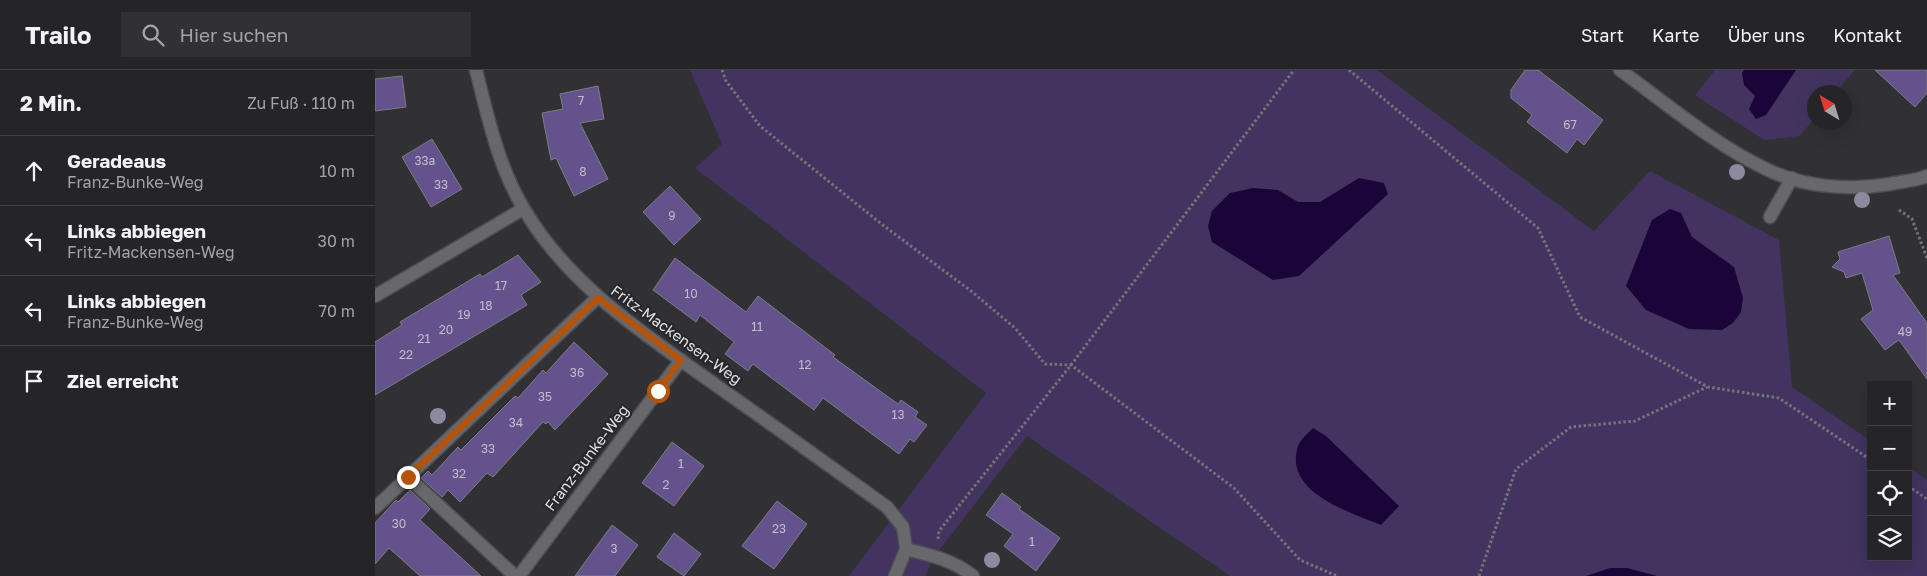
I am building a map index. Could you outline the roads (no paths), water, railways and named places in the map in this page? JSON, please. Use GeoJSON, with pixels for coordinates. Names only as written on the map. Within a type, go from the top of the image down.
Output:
{"type":"FeatureCollection","features":[{"type":"Feature","properties":{"kind":"street","name":"Fritz-Mackensen-Weg"},"geometry":{"type":"LineString","coordinates":[[475,70],[498,154],[523,209],[559,259],[598,298],[681,360],[887,507],[903,527],[906,549]]}},
{"type":"Feature","properties":{"kind":"street"},"geometry":{"type":"LineString","coordinates":[[1621,70],[1734,152],[1767,170],[1792,178],[1837,187],[1872,187],[1926,181]]}},
{"type":"Feature","properties":{"kind":"street"},"geometry":{"type":"LineString","coordinates":[[1770,217],[1792,178]]}},
{"type":"Feature","properties":{"kind":"street"},"geometry":{"type":"LineString","coordinates":[[375,296],[523,209]]}},
{"type":"Feature","properties":{"kind":"street"},"geometry":{"type":"LineString","coordinates":[[375,508],[598,298]]}},
{"type":"Feature","properties":{"kind":"street","name":"Franz-Bunke-Weg"},"geometry":{"type":"LineString","coordinates":[[408,477],[517,576],[681,360]]}},
{"type":"Feature","properties":{"kind":"street"},"geometry":{"type":"LineString","coordinates":[[895,576],[906,549],[935,556],[962,568],[973,576]]}}]}
